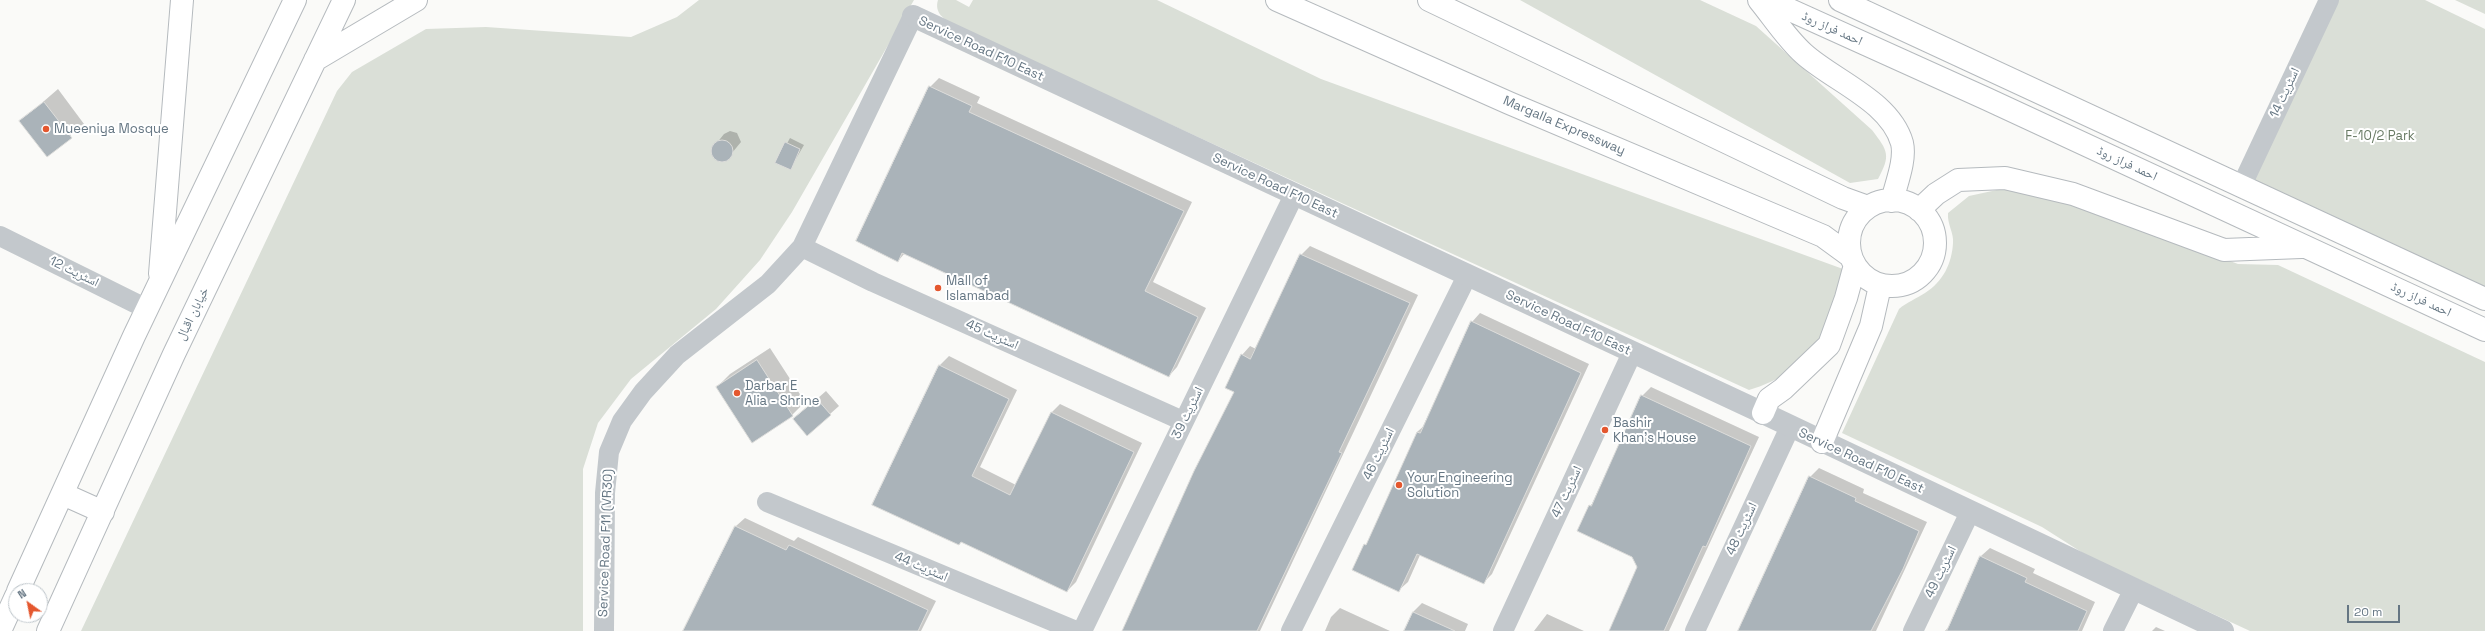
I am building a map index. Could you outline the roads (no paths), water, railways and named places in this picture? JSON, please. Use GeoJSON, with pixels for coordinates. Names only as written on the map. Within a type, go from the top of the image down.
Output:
{"type":"FeatureCollection","features":[{"type":"Feature","properties":{"kind":"main road"},"geometry":{"type":"LineString","coordinates":[[159,285],[182,0]]}},
{"type":"Feature","properties":{"kind":"main road"},"geometry":{"type":"LineString","coordinates":[[22,583],[147,309],[295,0]]}},
{"type":"Feature","properties":{"kind":"main road","name":"خیابان اقبال"},"geometry":{"type":"LineString","coordinates":[[48,631],[174,354],[344,0]]}},
{"type":"Feature","properties":{"kind":"main road"},"geometry":{"type":"LineString","coordinates":[[315,60],[416,0]]}},
{"type":"Feature","properties":{"kind":"main road","name":"Margalla Expressway"},"geometry":{"type":"LineString","coordinates":[[1277,0],[1509,103],[1823,236],[1852,260]]}},
{"type":"Feature","properties":{"kind":"main road"},"geometry":{"type":"LineString","coordinates":[[1429,0],[1844,198],[1868,207]]}},
{"type":"Feature","properties":{"kind":"main road"},"geometry":{"type":"LineString","coordinates":[[1758,0],[1803,54],[1859,92],[1888,117],[1902,144],[1901,163],[1892,201]]}},
{"type":"Feature","properties":{"kind":"main road","name":"احمد فراز روڈ"},"geometry":{"type":"LineString","coordinates":[[1768,0],[1987,99],[2485,330]]}},
{"type":"Feature","properties":{"kind":"main road"},"geometry":{"type":"LineString","coordinates":[[1840,0],[2485,299]]}},
{"type":"Feature","properties":{"kind":"main road"},"geometry":{"type":"LineString","coordinates":[[1987,99],[1981,88],[1981,81],[1988,76],[1998,73]]}},
{"type":"Feature","properties":{"kind":"main road"},"geometry":{"type":"LineString","coordinates":[[1919,210],[1936,194],[1958,180],[2005,178],[2073,194],[2224,250],[2307,247]]}},
{"type":"Feature","properties":{"kind":"main road"},"geometry":{"type":"LineString","coordinates":[[1763,413],[1769,399],[1783,389],[1829,345],[1846,298],[1852,260],[1849,232],[1860,212],[1880,201],[1903,200],[1923,212],[1934,232],[1935,254],[1923,274],[1903,286],[1880,286],[1860,275],[1852,260]]}},
{"type":"Feature","properties":{"kind":"main road"},"geometry":{"type":"LineString","coordinates":[[1822,442],[1871,326],[1880,286]]}},
{"type":"Feature","properties":{"kind":"main road"},"geometry":{"type":"LineString","coordinates":[[63,494],[103,512]]}},
{"type":"Feature","properties":{"kind":"main road"},"geometry":{"type":"LineString","coordinates":[[0,631],[8,614]]}},
{"type":"Feature","properties":{"kind":"street","name":"اسٹریٹ 14"},"geometry":{"type":"LineString","coordinates":[[2242,187],[2329,0]]}},
{"type":"Feature","properties":{"kind":"street","name":"Service Road F10 East"},"geometry":{"type":"LineString","coordinates":[[913,16],[1763,413],[2224,631]]}},
{"type":"Feature","properties":{"kind":"street","name":"Service Road F11 (VR30)"},"geometry":{"type":"LineString","coordinates":[[604,631],[605,493],[609,452],[622,421],[643,392],[677,355],[768,284],[802,247],[913,16]]}},
{"type":"Feature","properties":{"kind":"street","name":"اسٹریٹ 39"},"geometry":{"type":"LineString","coordinates":[[1082,631],[1294,195]]}},
{"type":"Feature","properties":{"kind":"street","name":"اسٹریٹ 12"},"geometry":{"type":"LineString","coordinates":[[0,236],[147,309]]}},
{"type":"Feature","properties":{"kind":"street","name":"اسٹریٹ 45"},"geometry":{"type":"LineString","coordinates":[[802,247],[880,285],[1183,421]]}},
{"type":"Feature","properties":{"kind":"street","name":"اسٹریٹ 46"},"geometry":{"type":"LineString","coordinates":[[1291,631],[1467,276]]}},
{"type":"Feature","properties":{"kind":"street","name":"اسٹریٹ 47"},"geometry":{"type":"LineString","coordinates":[[1503,631],[1632,353]]}},
{"type":"Feature","properties":{"kind":"street","name":"اسٹریٹ 48"},"geometry":{"type":"LineString","coordinates":[[1695,631],[1790,427]]}},
{"type":"Feature","properties":{"kind":"street","name":"اسٹریٹ 44"},"geometry":{"type":"LineString","coordinates":[[767,502],[1076,631]]}},
{"type":"Feature","properties":{"kind":"street","name":"اسٹریٹ 49"},"geometry":{"type":"LineString","coordinates":[[1913,631],[1970,512]]}},
{"type":"Feature","properties":{"kind":"street"},"geometry":{"type":"LineString","coordinates":[[2113,631],[2134,589]]}},
{"type":"Feature","properties":{"kind":"place","name":"Mueeniya Mosque"},"geometry":{"type":"Point","coordinates":[46,129]}},
{"type":"Feature","properties":{"kind":"place","name":"Mall of Islamabad"},"geometry":{"type":"Point","coordinates":[938,288]}},
{"type":"Feature","properties":{"kind":"place","name":"Darbar E Alia - Shrine"},"geometry":{"type":"Point","coordinates":[737,393]}},
{"type":"Feature","properties":{"kind":"place","name":"Bashir Khan's House"},"geometry":{"type":"Point","coordinates":[1605,430]}},
{"type":"Feature","properties":{"kind":"place","name":"Your Engineering Solution"},"geometry":{"type":"Point","coordinates":[1399,485]}},
{"type":"Feature","properties":{"kind":"park label","name":"F-10/2 Park"},"geometry":{"type":"Point","coordinates":[2380,136]}}]}
